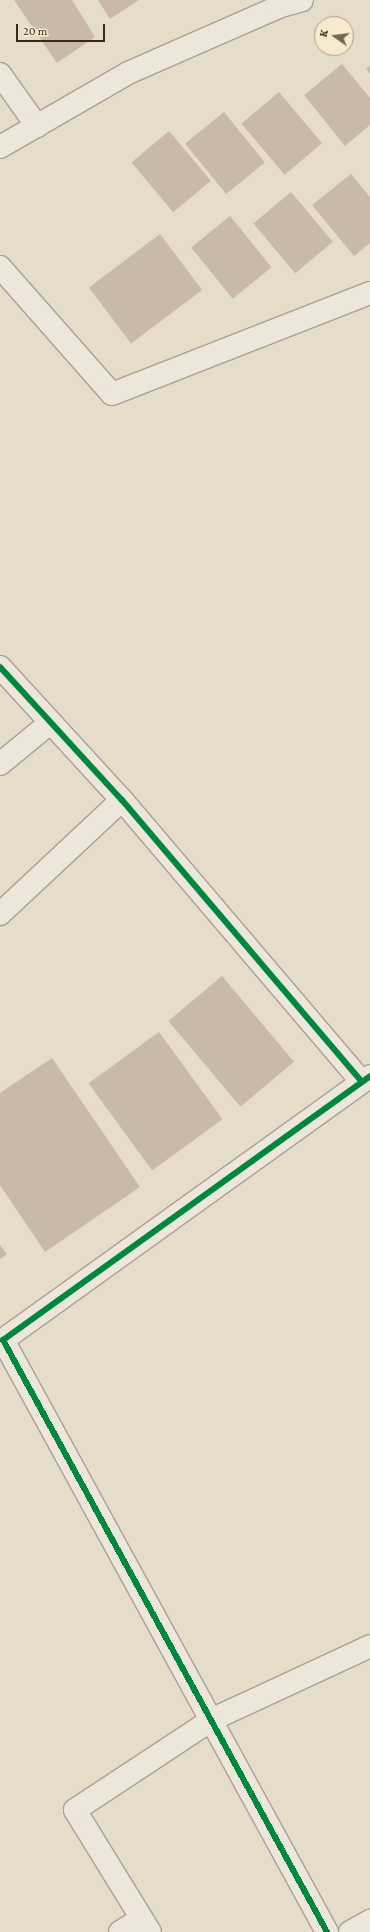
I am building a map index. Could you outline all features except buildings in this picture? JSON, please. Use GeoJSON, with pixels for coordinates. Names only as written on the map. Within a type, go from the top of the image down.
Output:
{"type":"FeatureCollection","features":[{"type":"Feature","properties":{"kind":"street"},"geometry":{"type":"LineString","coordinates":[[0,147],[128,73],[278,7],[302,0]]}},
{"type":"Feature","properties":{"kind":"street"},"geometry":{"type":"LineString","coordinates":[[0,74],[37,126]]}},
{"type":"Feature","properties":{"kind":"street"},"geometry":{"type":"LineString","coordinates":[[0,267],[112,394],[370,294]]}},
{"type":"Feature","properties":{"kind":"street"},"geometry":{"type":"LineString","coordinates":[[0,667],[122,800],[366,1078],[3,1340],[212,1719],[327,1932]]}},
{"type":"Feature","properties":{"kind":"street"},"geometry":{"type":"LineString","coordinates":[[0,764],[50,723]]}},
{"type":"Feature","properties":{"kind":"street"},"geometry":{"type":"LineString","coordinates":[[0,914],[122,800]]}},
{"type":"Feature","properties":{"kind":"street"},"geometry":{"type":"LineString","coordinates":[[120,1932],[146,1925],[75,1810],[212,1719],[370,1646]]}},
{"type":"Feature","properties":{"kind":"street"},"geometry":{"type":"LineString","coordinates":[[350,1932],[370,1921]]}},
{"type":"Feature","properties":{"kind":"cycle path"},"geometry":{"type":"LineString","coordinates":[[0,667],[122,800],[361,1081]]}},
{"type":"Feature","properties":{"kind":"cycle path"},"geometry":{"type":"LineString","coordinates":[[327,1932],[3,1340],[370,1076]]}}]}
